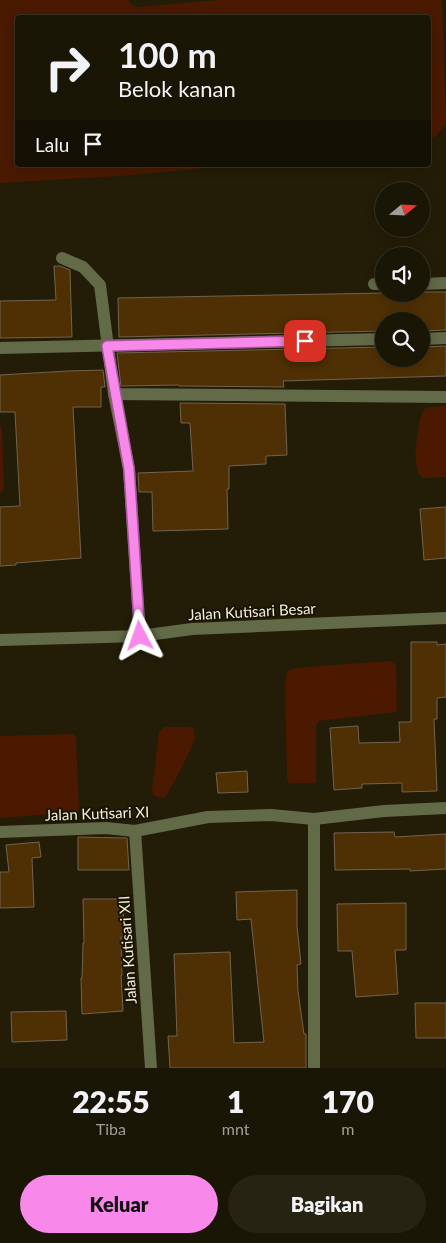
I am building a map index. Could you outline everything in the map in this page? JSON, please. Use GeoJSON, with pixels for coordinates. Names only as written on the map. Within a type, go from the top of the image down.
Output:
{"type":"FeatureCollection","features":[{"type":"Feature","properties":{"kind":"street"},"geometry":{"type":"LineString","coordinates":[[62,258],[83,267],[100,285],[114,394],[129,469],[140,636]]}},
{"type":"Feature","properties":{"kind":"street"},"geometry":{"type":"LineString","coordinates":[[430,284],[446,283]]}},
{"type":"Feature","properties":{"kind":"street"},"geometry":{"type":"LineString","coordinates":[[430,339],[446,338]]}},
{"type":"Feature","properties":{"kind":"street"},"geometry":{"type":"LineString","coordinates":[[0,348],[375,340]]}},
{"type":"Feature","properties":{"kind":"street"},"geometry":{"type":"LineString","coordinates":[[114,394],[446,397]]}},
{"type":"Feature","properties":{"kind":"street","name":"Jalan Kutisari Besar"},"geometry":{"type":"LineString","coordinates":[[0,640],[140,636],[192,629],[446,618]]}},
{"type":"Feature","properties":{"kind":"street","name":"Jalan Kutisari XI"},"geometry":{"type":"LineString","coordinates":[[0,832],[106,828],[135,831],[208,817],[271,815],[314,819],[384,811],[446,808]]}},
{"type":"Feature","properties":{"kind":"street"},"geometry":{"type":"LineString","coordinates":[[314,819],[314,1068]]}},
{"type":"Feature","properties":{"kind":"street","name":"Jalan Kutisari XII"},"geometry":{"type":"LineString","coordinates":[[135,831],[151,1068]]}},
{"type":"Feature","properties":{"kind":"shaded area"},"geometry":{"type":"Polygon","coordinates":[[[0,0],[128,0],[132,5],[138,7],[218,0],[442,0],[446,124],[436,136],[431,138],[431,15],[15,15],[15,167],[214,167],[134,175],[0,183],[0,0]]]}},
{"type":"Feature","properties":{"kind":"shaded area"},"geometry":{"type":"Polygon","coordinates":[[[446,406],[446,477],[422,478],[418,473],[416,465],[417,439],[421,415],[424,409],[446,406]]]}},
{"type":"Feature","properties":{"kind":"shaded area"},"geometry":{"type":"Polygon","coordinates":[[[0,425],[2,428],[4,489],[0,493],[0,425]]]}},
{"type":"Feature","properties":{"kind":"shaded area"},"geometry":{"type":"Polygon","coordinates":[[[391,661],[396,665],[396,712],[319,721],[316,726],[316,782],[289,783],[287,778],[285,686],[287,672],[292,669],[306,667],[391,661]]]}},
{"type":"Feature","properties":{"kind":"shaded area"},"geometry":{"type":"Polygon","coordinates":[[[165,727],[191,727],[194,729],[195,739],[165,798],[154,796],[152,791],[159,732],[165,727]]]}},
{"type":"Feature","properties":{"kind":"shaded area"},"geometry":{"type":"Polygon","coordinates":[[[73,734],[76,737],[79,810],[77,812],[0,818],[0,736],[73,734]]]}},
{"type":"Feature","properties":{"kind":"building"},"geometry":{"type":"Polygon","coordinates":[[[54,266],[70,270],[72,337],[0,338],[0,301],[56,300],[54,266]]]}},
{"type":"Feature","properties":{"kind":"building"},"geometry":{"type":"Polygon","coordinates":[[[430,292],[446,292],[446,330],[430,331],[430,312],[375,312],[375,331],[119,337],[118,298],[375,293],[375,302],[430,302],[430,292]]]}},
{"type":"Feature","properties":{"kind":"building"},"geometry":{"type":"Polygon","coordinates":[[[446,346],[446,376],[283,381],[284,387],[121,386],[117,353],[375,347],[375,367],[430,367],[430,347],[446,346]]]}},
{"type":"Feature","properties":{"kind":"building"},"geometry":{"type":"Polygon","coordinates":[[[103,370],[105,387],[101,387],[101,407],[73,407],[81,558],[0,566],[0,507],[20,506],[15,412],[0,412],[0,375],[103,370]]]}},
{"type":"Feature","properties":{"kind":"building"},"geometry":{"type":"Polygon","coordinates":[[[180,403],[285,404],[287,455],[266,456],[266,464],[229,466],[229,489],[227,489],[228,529],[153,531],[152,492],[139,492],[138,473],[193,471],[190,423],[181,423],[180,403]]]}},
{"type":"Feature","properties":{"kind":"building"},"geometry":{"type":"Polygon","coordinates":[[[446,507],[446,558],[424,560],[420,509],[446,507]]]}},
{"type":"Feature","properties":{"kind":"building"},"geometry":{"type":"Polygon","coordinates":[[[411,642],[437,642],[437,645],[446,644],[446,697],[437,698],[437,719],[434,719],[437,791],[402,792],[402,783],[362,784],[362,788],[334,790],[330,728],[358,726],[359,743],[400,742],[399,722],[411,722],[411,642]]]}},
{"type":"Feature","properties":{"kind":"building"},"geometry":{"type":"Polygon","coordinates":[[[247,771],[248,792],[218,793],[216,773],[247,771]]]}},
{"type":"Feature","properties":{"kind":"building"},"geometry":{"type":"Polygon","coordinates":[[[394,832],[395,837],[446,834],[446,869],[410,871],[410,869],[335,870],[334,833],[394,832]]]}},
{"type":"Feature","properties":{"kind":"building"},"geometry":{"type":"Polygon","coordinates":[[[78,837],[127,838],[129,870],[78,870],[78,837]]]}},
{"type":"Feature","properties":{"kind":"building"},"geometry":{"type":"Polygon","coordinates":[[[39,842],[41,857],[32,858],[34,907],[0,908],[0,872],[9,872],[6,845],[39,842]]]}},
{"type":"Feature","properties":{"kind":"building"},"geometry":{"type":"Polygon","coordinates":[[[297,890],[297,926],[301,964],[297,965],[298,991],[304,1034],[306,1034],[306,1068],[170,1068],[168,1036],[177,1036],[174,954],[230,952],[234,1043],[264,1042],[251,919],[237,920],[236,892],[297,890]]]}},
{"type":"Feature","properties":{"kind":"building"},"geometry":{"type":"Polygon","coordinates":[[[83,899],[123,899],[124,937],[121,937],[121,975],[123,1011],[82,1014],[83,899]]]}},
{"type":"Feature","properties":{"kind":"building"},"geometry":{"type":"Polygon","coordinates":[[[406,903],[406,950],[395,950],[398,994],[356,997],[352,951],[338,951],[337,904],[406,903]]]}},
{"type":"Feature","properties":{"kind":"building"},"geometry":{"type":"Polygon","coordinates":[[[415,1003],[446,1003],[446,1038],[416,1038],[415,1003]]]}},
{"type":"Feature","properties":{"kind":"building"},"geometry":{"type":"Polygon","coordinates":[[[66,1011],[67,1040],[12,1042],[11,1012],[66,1011]]]}},
{"type":"Feature","properties":{"kind":"route"},"geometry":{"type":"LineString","coordinates":[[140,636],[129,469],[114,394],[107,346],[305,341]]}}]}
